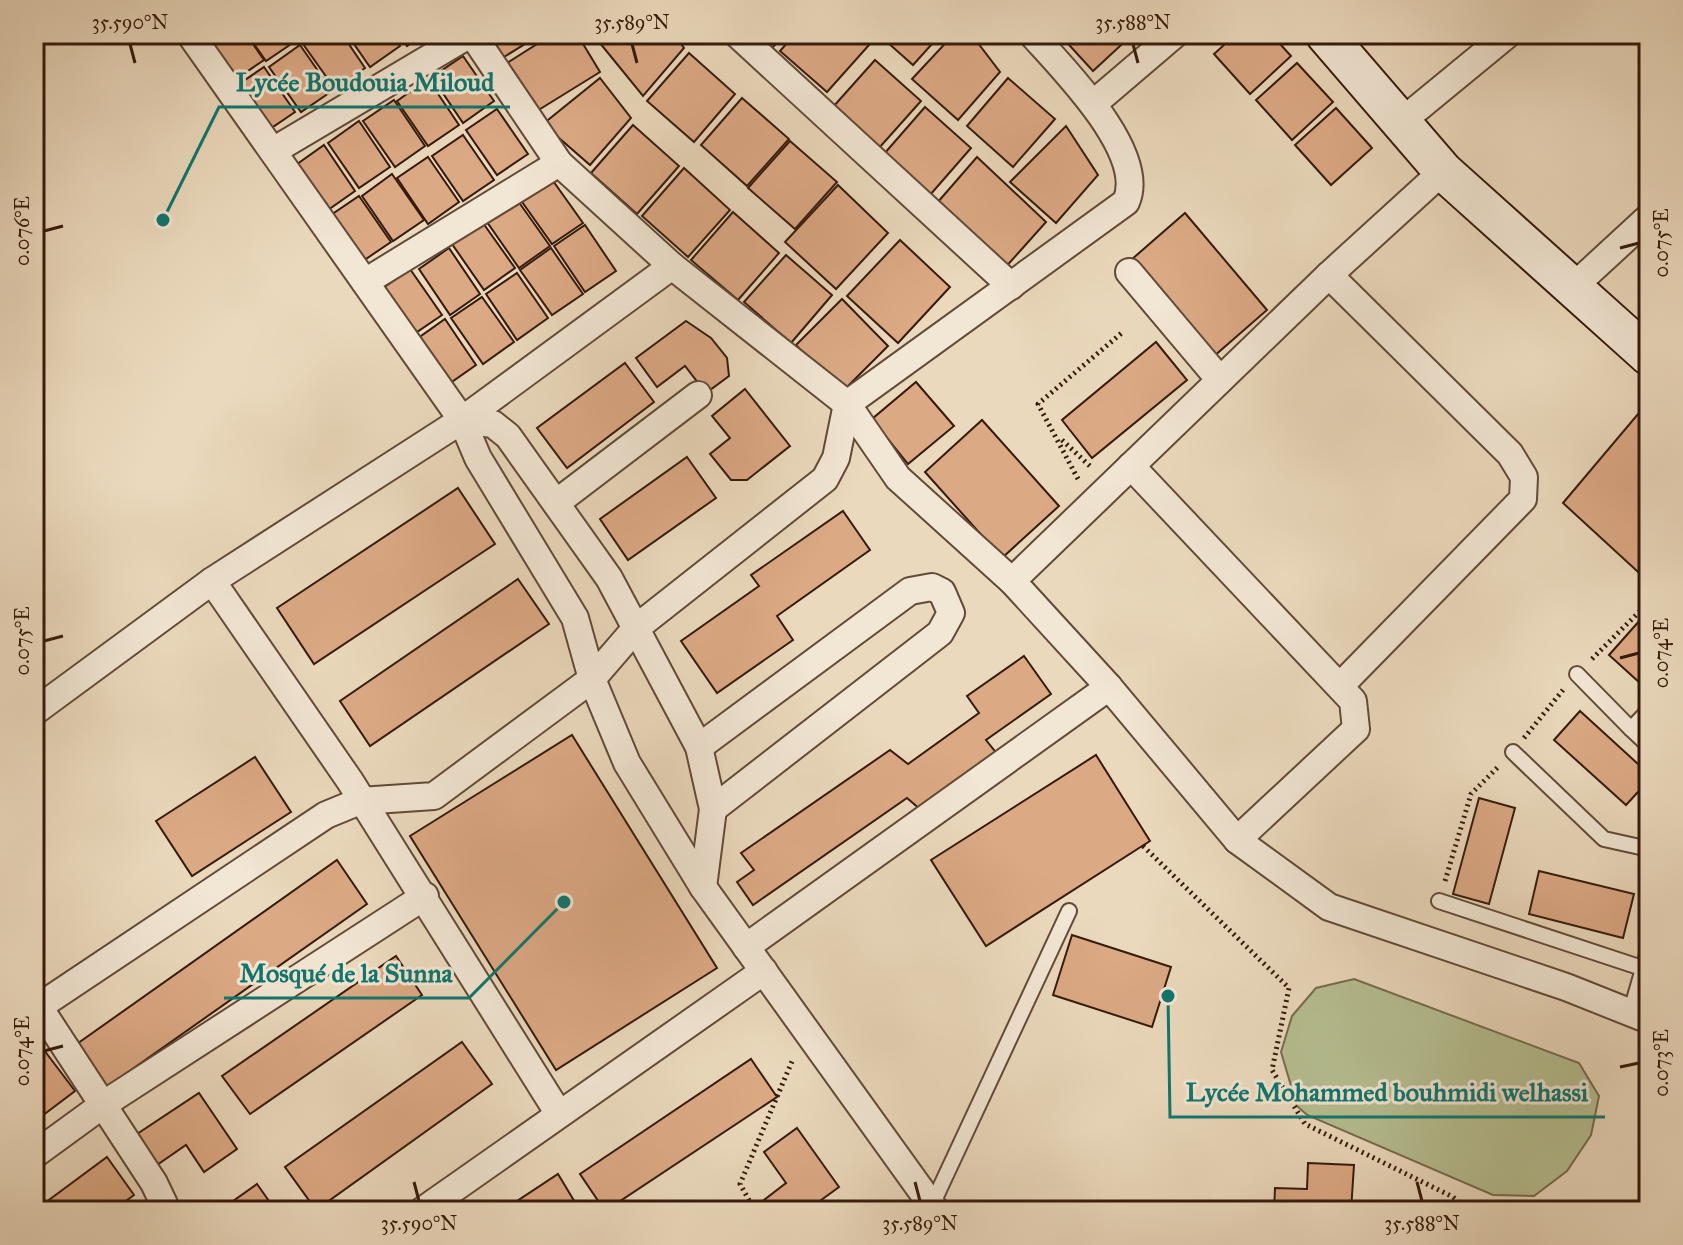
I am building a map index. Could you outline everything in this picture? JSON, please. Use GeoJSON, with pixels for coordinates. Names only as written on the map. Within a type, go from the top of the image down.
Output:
{"type":"FeatureCollection","features":[{"type":"Feature","properties":{"kind":"street"},"geometry":{"type":"LineString","coordinates":[[190,34],[462,420],[478,458],[567,602],[581,637],[592,679],[627,763],[703,887],[930,1209]]}},
{"type":"Feature","properties":{"kind":"street"},"geometry":{"type":"LineString","coordinates":[[273,151],[471,34],[559,163],[672,266],[847,404],[898,478],[1012,581],[1109,687],[1237,840],[1329,907],[1566,987],[1639,1017]]}},
{"type":"Feature","properties":{"kind":"street"},"geometry":{"type":"LineString","coordinates":[[737,34],[1011,286]]}},
{"type":"Feature","properties":{"kind":"street"},"geometry":{"type":"LineString","coordinates":[[164,1204],[104,1104],[37,1009],[306,828],[360,801],[434,796],[592,679],[636,628],[825,479],[836,458],[847,404],[1126,202],[1132,189],[1130,169],[1093,104],[1032,34]]}},
{"type":"Feature","properties":{"kind":"street"},"geometry":{"type":"LineString","coordinates":[[1093,104],[1175,34]]}},
{"type":"Feature","properties":{"kind":"street"},"geometry":{"type":"LineString","coordinates":[[1325,34],[1443,171],[1649,355]]}},
{"type":"Feature","properties":{"kind":"street"},"geometry":{"type":"LineString","coordinates":[[1401,122],[1508,34]]}},
{"type":"Feature","properties":{"kind":"street"},"geometry":{"type":"LineString","coordinates":[[365,282],[559,163]]}},
{"type":"Feature","properties":{"kind":"street"},"geometry":{"type":"LineString","coordinates":[[1012,581],[1329,275],[1443,171]]}},
{"type":"Feature","properties":{"kind":"street"},"geometry":{"type":"LineString","coordinates":[[1572,288],[1649,217]]}},
{"type":"Feature","properties":{"kind":"street"},"geometry":{"type":"LineString","coordinates":[[34,712],[212,581],[462,420],[672,266]]}},
{"type":"Feature","properties":{"kind":"street"},"geometry":{"type":"LineString","coordinates":[[1129,272],[1220,380]]}},
{"type":"Feature","properties":{"kind":"street"},"geometry":{"type":"LineString","coordinates":[[1329,275],[1510,454],[1524,477],[1523,499],[1341,685]]}},
{"type":"Feature","properties":{"kind":"street"},"geometry":{"type":"LineString","coordinates":[[556,503],[698,395]]}},
{"type":"Feature","properties":{"kind":"street"},"geometry":{"type":"LineString","coordinates":[[462,420],[493,424],[501,430],[556,503],[609,578],[699,747],[713,809],[703,887]]}},
{"type":"Feature","properties":{"kind":"street"},"geometry":{"type":"LineString","coordinates":[[1131,466],[1230,575],[1341,685],[1353,701],[1356,729],[1237,840]]}},
{"type":"Feature","properties":{"kind":"street"},"geometry":{"type":"LineString","coordinates":[[212,581],[425,896],[559,1114]]}},
{"type":"Feature","properties":{"kind":"street"},"geometry":{"type":"LineString","coordinates":[[699,747],[910,591],[932,587],[942,592],[949,602],[951,613],[940,633],[713,809]]}},
{"type":"Feature","properties":{"kind":"street"},"geometry":{"type":"LineString","coordinates":[[746,947],[1109,687]]}},
{"type":"Feature","properties":{"kind":"street"},"geometry":{"type":"LineString","coordinates":[[34,1155],[104,1104],[425,896]]}},
{"type":"Feature","properties":{"kind":"street"},"geometry":{"type":"LineString","coordinates":[[422,1211],[453,1202],[559,1114],[764,971]]}},
{"type":"Feature","properties":{"kind":"lane"},"geometry":{"type":"LineString","coordinates":[[1577,674],[1649,746]]}},
{"type":"Feature","properties":{"kind":"lane"},"geometry":{"type":"LineString","coordinates":[[1631,729],[1649,710]]}},
{"type":"Feature","properties":{"kind":"lane"},"geometry":{"type":"LineString","coordinates":[[1513,752],[1604,839],[1649,849]]}},
{"type":"Feature","properties":{"kind":"lane"},"geometry":{"type":"LineString","coordinates":[[1439,901],[1642,968]]}},
{"type":"Feature","properties":{"kind":"lane"},"geometry":{"type":"LineString","coordinates":[[930,1209],[1069,911]]}},
{"type":"Feature","properties":{"kind":"lane"},"geometry":{"type":"LineString","coordinates":[[1639,1017],[1642,968],[1649,948]]}},
{"type":"Feature","properties":{"kind":"path"},"geometry":{"type":"LineString","coordinates":[[1091,505],[1058,436],[1038,404],[1124,331]]}},
{"type":"Feature","properties":{"kind":"path"},"geometry":{"type":"LineString","coordinates":[[1058,436],[1111,485]]}},
{"type":"Feature","properties":{"kind":"path"},"geometry":{"type":"LineString","coordinates":[[1143,846],[1289,988],[1272,1070],[1305,1124],[1453,1197],[1468,1211]]}},
{"type":"Feature","properties":{"kind":"path"},"geometry":{"type":"LineString","coordinates":[[755,1211],[740,1184],[805,1029]]}},
{"type":"Feature","properties":{"kind":"green space"},"geometry":{"type":"Polygon","coordinates":[[[1354,979],[1579,1063],[1599,1096],[1591,1135],[1567,1171],[1534,1196],[1493,1195],[1307,1115],[1297,1106],[1281,1052],[1292,1016],[1316,988],[1354,979]]]}},
{"type":"Feature","properties":{"kind":"building"},"geometry":{"type":"Polygon","coordinates":[[[204,34],[246,34],[264,60],[233,81],[204,34]]]}},
{"type":"Feature","properties":{"kind":"building"},"geometry":{"type":"Polygon","coordinates":[[[247,34],[293,34],[297,40],[266,61],[247,34]]]}},
{"type":"Feature","properties":{"kind":"building"},"geometry":{"type":"Polygon","coordinates":[[[317,34],[342,34],[365,68],[335,89],[303,44],[317,34]]]}},
{"type":"Feature","properties":{"kind":"building"},"geometry":{"type":"Polygon","coordinates":[[[347,34],[392,34],[400,46],[370,67],[347,34]]]}},
{"type":"Feature","properties":{"kind":"building"},"geometry":{"type":"Polygon","coordinates":[[[399,34],[424,34],[407,46],[399,34]]]}},
{"type":"Feature","properties":{"kind":"building"},"geometry":{"type":"Polygon","coordinates":[[[489,34],[541,34],[504,57],[489,34]]]}},
{"type":"Feature","properties":{"kind":"building"},"geometry":{"type":"Polygon","coordinates":[[[553,34],[577,34],[600,72],[537,111],[507,63],[553,34]]]}},
{"type":"Feature","properties":{"kind":"building"},"geometry":{"type":"Polygon","coordinates":[[[601,34],[674,34],[684,48],[643,96],[595,37],[601,34]]]}},
{"type":"Feature","properties":{"kind":"building"},"geometry":{"type":"Polygon","coordinates":[[[756,34],[785,34],[772,48],[756,34]]]}},
{"type":"Feature","properties":{"kind":"building"},"geometry":{"type":"Polygon","coordinates":[[[795,34],[857,34],[869,45],[827,92],[780,51],[795,34]]]}},
{"type":"Feature","properties":{"kind":"building"},"geometry":{"type":"Polygon","coordinates":[[[878,34],[941,34],[913,65],[878,34]]]}},
{"type":"Feature","properties":{"kind":"building"},"geometry":{"type":"Polygon","coordinates":[[[954,34],[971,34],[1000,72],[958,120],[912,79],[954,34]]]}},
{"type":"Feature","properties":{"kind":"building"},"geometry":{"type":"Polygon","coordinates":[[[1059,34],[1133,34],[1093,71],[1059,34]]]}},
{"type":"Feature","properties":{"kind":"building"},"geometry":{"type":"Polygon","coordinates":[[[1236,34],[1271,34],[1291,56],[1250,94],[1214,54],[1236,34]]]}},
{"type":"Feature","properties":{"kind":"building"},"geometry":{"type":"Polygon","coordinates":[[[300,45],[332,91],[301,112],[269,67],[300,45]]]}},
{"type":"Feature","properties":{"kind":"building"},"geometry":{"type":"Polygon","coordinates":[[[689,53],[735,94],[694,142],[647,101],[689,53]]]}},
{"type":"Feature","properties":{"kind":"building"},"geometry":{"type":"Polygon","coordinates":[[[463,56],[494,101],[463,123],[432,77],[463,56]]]}},
{"type":"Feature","properties":{"kind":"building"},"geometry":{"type":"Polygon","coordinates":[[[875,60],[921,101],[879,148],[833,107],[875,60]]]}},
{"type":"Feature","properties":{"kind":"building"},"geometry":{"type":"Polygon","coordinates":[[[1297,63],[1333,102],[1292,140],[1256,100],[1297,63]]]}},
{"type":"Feature","properties":{"kind":"building"},"geometry":{"type":"Polygon","coordinates":[[[264,67],[295,112],[264,133],[233,88],[264,67]]]}},
{"type":"Feature","properties":{"kind":"building"},"geometry":{"type":"Polygon","coordinates":[[[600,78],[631,118],[590,165],[543,124],[600,78]]]}},
{"type":"Feature","properties":{"kind":"building"},"geometry":{"type":"Polygon","coordinates":[[[1008,78],[1055,119],[1013,167],[967,126],[1008,78]]]}},
{"type":"Feature","properties":{"kind":"building"},"geometry":{"type":"Polygon","coordinates":[[[428,79],[459,125],[428,146],[397,101],[428,79]]]}},
{"type":"Feature","properties":{"kind":"building"},"geometry":{"type":"Polygon","coordinates":[[[742,98],[789,139],[747,186],[701,145],[742,98]]]}},
{"type":"Feature","properties":{"kind":"building"},"geometry":{"type":"Polygon","coordinates":[[[394,100],[425,146],[395,167],[363,121],[394,100]]]}},
{"type":"Feature","properties":{"kind":"building"},"geometry":{"type":"Polygon","coordinates":[[[925,107],[971,148],[930,195],[884,154],[925,107]]]}},
{"type":"Feature","properties":{"kind":"building"},"geometry":{"type":"Polygon","coordinates":[[[1336,108],[1372,148],[1331,185],[1295,145],[1336,108]]]}},
{"type":"Feature","properties":{"kind":"building"},"geometry":{"type":"Polygon","coordinates":[[[497,109],[528,154],[497,175],[466,130],[497,109]]]}},
{"type":"Feature","properties":{"kind":"building"},"geometry":{"type":"Polygon","coordinates":[[[359,121],[390,167],[359,188],[328,143],[359,121]]]}},
{"type":"Feature","properties":{"kind":"building"},"geometry":{"type":"Polygon","coordinates":[[[633,125],[679,166],[637,214],[591,173],[633,125]]]}},
{"type":"Feature","properties":{"kind":"building"},"geometry":{"type":"Polygon","coordinates":[[[1066,126],[1098,175],[1056,223],[1010,182],[1066,126]]]}},
{"type":"Feature","properties":{"kind":"building"},"geometry":{"type":"Polygon","coordinates":[[[463,135],[494,180],[463,201],[432,156],[463,135]]]}},
{"type":"Feature","properties":{"kind":"building"},"geometry":{"type":"Polygon","coordinates":[[[790,141],[837,182],[795,229],[748,188],[790,141]]]}},
{"type":"Feature","properties":{"kind":"building"},"geometry":{"type":"Polygon","coordinates":[[[324,145],[355,191],[325,212],[293,167],[324,145]]]}},
{"type":"Feature","properties":{"kind":"building"},"geometry":{"type":"Polygon","coordinates":[[[428,157],[459,202],[428,224],[397,178],[428,157]]]}},
{"type":"Feature","properties":{"kind":"building"},"geometry":{"type":"Polygon","coordinates":[[[977,157],[1046,222],[1004,269],[937,203],[977,157]]]}},
{"type":"Feature","properties":{"kind":"building"},"geometry":{"type":"Polygon","coordinates":[[[684,168],[730,210],[688,257],[642,216],[684,168]]]}},
{"type":"Feature","properties":{"kind":"building"},"geometry":{"type":"Polygon","coordinates":[[[392,174],[424,220],[393,241],[362,196],[392,174]]]}},
{"type":"Feature","properties":{"kind":"building"},"geometry":{"type":"Polygon","coordinates":[[[551,178],[583,223],[552,244],[520,199],[551,178]]]}},
{"type":"Feature","properties":{"kind":"building"},"geometry":{"type":"Polygon","coordinates":[[[838,185],[888,233],[836,289],[785,242],[838,185]]]}},
{"type":"Feature","properties":{"kind":"building"},"geometry":{"type":"Polygon","coordinates":[[[359,196],[391,242],[360,263],[328,217],[359,196]]]}},
{"type":"Feature","properties":{"kind":"building"},"geometry":{"type":"Polygon","coordinates":[[[518,201],[550,246],[519,268],[487,222],[518,201]]]}},
{"type":"Feature","properties":{"kind":"building"},"geometry":{"type":"Polygon","coordinates":[[[733,212],[779,253],[738,300],[691,260],[733,212]]]}},
{"type":"Feature","properties":{"kind":"building"},"geometry":{"type":"Polygon","coordinates":[[[1185,213],[1267,310],[1213,357],[1131,260],[1185,213]]]}},
{"type":"Feature","properties":{"kind":"building"},"geometry":{"type":"Polygon","coordinates":[[[483,223],[515,268],[484,290],[452,244],[483,223]]]}},
{"type":"Feature","properties":{"kind":"building"},"geometry":{"type":"Polygon","coordinates":[[[585,225],[616,271],[585,292],[554,246],[585,225]]]}},
{"type":"Feature","properties":{"kind":"building"},"geometry":{"type":"Polygon","coordinates":[[[900,240],[950,287],[898,343],[847,296],[900,240]]]}},
{"type":"Feature","properties":{"kind":"building"},"geometry":{"type":"Polygon","coordinates":[[[449,248],[480,294],[450,315],[419,269],[449,248]]]}},
{"type":"Feature","properties":{"kind":"building"},"geometry":{"type":"Polygon","coordinates":[[[551,248],[583,294],[552,315],[520,270],[551,248]]]}},
{"type":"Feature","properties":{"kind":"building"},"geometry":{"type":"Polygon","coordinates":[[[786,255],[832,295],[791,343],[744,302],[786,255]]]}},
{"type":"Feature","properties":{"kind":"building"},"geometry":{"type":"Polygon","coordinates":[[[410,269],[442,315],[411,336],[379,291],[410,269]]]}},
{"type":"Feature","properties":{"kind":"building"},"geometry":{"type":"Polygon","coordinates":[[[517,273],[548,318],[517,340],[486,294],[517,273]]]}},
{"type":"Feature","properties":{"kind":"building"},"geometry":{"type":"Polygon","coordinates":[[[482,297],[514,342],[483,364],[451,318],[482,297]]]}},
{"type":"Feature","properties":{"kind":"building"},"geometry":{"type":"Polygon","coordinates":[[[842,299],[888,346],[842,392],[796,345],[842,299]]]}},
{"type":"Feature","properties":{"kind":"building"},"geometry":{"type":"Polygon","coordinates":[[[445,319],[476,365],[446,386],[414,341],[445,319]]]}},
{"type":"Feature","properties":{"kind":"building"},"geometry":{"type":"Polygon","coordinates":[[[686,321],[711,338],[727,358],[729,376],[706,393],[685,366],[657,387],[636,358],[686,321]]]}},
{"type":"Feature","properties":{"kind":"building"},"geometry":{"type":"Polygon","coordinates":[[[1156,342],[1187,380],[1092,458],[1062,420],[1156,342]]]}},
{"type":"Feature","properties":{"kind":"building"},"geometry":{"type":"Polygon","coordinates":[[[625,363],[654,402],[567,468],[537,428],[625,363]]]}},
{"type":"Feature","properties":{"kind":"building"},"geometry":{"type":"Polygon","coordinates":[[[916,382],[954,426],[908,464],[872,419],[916,382]]]}},
{"type":"Feature","properties":{"kind":"building"},"geometry":{"type":"Polygon","coordinates":[[[745,389],[790,446],[747,480],[731,480],[710,454],[730,438],[712,416],[745,389]]]}},
{"type":"Feature","properties":{"kind":"building"},"geometry":{"type":"Polygon","coordinates":[[[1649,401],[1649,582],[1563,503],[1649,401]]]}},
{"type":"Feature","properties":{"kind":"building"},"geometry":{"type":"Polygon","coordinates":[[[982,420],[1059,506],[1002,558],[925,472],[982,420]]]}},
{"type":"Feature","properties":{"kind":"building"},"geometry":{"type":"Polygon","coordinates":[[[687,457],[716,498],[628,560],[600,519],[687,457]]]}},
{"type":"Feature","properties":{"kind":"building"},"geometry":{"type":"Polygon","coordinates":[[[458,488],[495,544],[314,664],[277,608],[458,488]]]}},
{"type":"Feature","properties":{"kind":"building"},"geometry":{"type":"Polygon","coordinates":[[[843,511],[870,550],[777,616],[793,640],[717,693],[681,641],[759,586],[751,575],[843,511]]]}},
{"type":"Feature","properties":{"kind":"building"},"geometry":{"type":"Polygon","coordinates":[[[518,579],[549,624],[370,746],[340,701],[518,579]]]}},
{"type":"Feature","properties":{"kind":"building"},"geometry":{"type":"Polygon","coordinates":[[[1649,610],[1649,673],[1640,683],[1609,655],[1649,610]]]}},
{"type":"Feature","properties":{"kind":"building"},"geometry":{"type":"Polygon","coordinates":[[[1024,656],[1051,694],[986,740],[998,755],[921,810],[907,798],[753,905],[737,882],[754,870],[741,853],[890,750],[908,764],[979,713],[967,696],[1024,656]]]}},
{"type":"Feature","properties":{"kind":"building"},"geometry":{"type":"Polygon","coordinates":[[[1580,711],[1649,774],[1649,780],[1626,805],[1554,740],[1580,711]]]}},
{"type":"Feature","properties":{"kind":"building"},"geometry":{"type":"Polygon","coordinates":[[[572,735],[717,968],[556,1070],[410,836],[572,735]]]}},
{"type":"Feature","properties":{"kind":"building"},"geometry":{"type":"Polygon","coordinates":[[[1096,755],[1150,841],[986,946],[931,860],[1096,755]]]}},
{"type":"Feature","properties":{"kind":"building"},"geometry":{"type":"Polygon","coordinates":[[[255,757],[291,812],[192,876],[156,821],[255,757]]]}},
{"type":"Feature","properties":{"kind":"building"},"geometry":{"type":"Polygon","coordinates":[[[1479,798],[1515,808],[1489,904],[1453,894],[1479,798]]]}},
{"type":"Feature","properties":{"kind":"building"},"geometry":{"type":"Polygon","coordinates":[[[337,860],[367,904],[104,1089],[74,1046],[337,860]]]}},
{"type":"Feature","properties":{"kind":"building"},"geometry":{"type":"Polygon","coordinates":[[[1539,871],[1634,894],[1623,938],[1529,914],[1539,871]]]}},
{"type":"Feature","properties":{"kind":"building"},"geometry":{"type":"Polygon","coordinates":[[[1072,935],[1171,967],[1152,1027],[1053,995],[1072,935]]]}},
{"type":"Feature","properties":{"kind":"building"},"geometry":{"type":"Polygon","coordinates":[[[396,956],[422,995],[250,1114],[222,1076],[396,956]]]}},
{"type":"Feature","properties":{"kind":"building"},"geometry":{"type":"Polygon","coordinates":[[[462,1042],[492,1084],[316,1210],[285,1167],[462,1042]]]}},
{"type":"Feature","properties":{"kind":"building"},"geometry":{"type":"Polygon","coordinates":[[[44,1050],[75,1091],[34,1122],[34,1057],[44,1050]]]}},
{"type":"Feature","properties":{"kind":"building"},"geometry":{"type":"Polygon","coordinates":[[[751,1059],[777,1097],[605,1211],[580,1174],[751,1059]]]}},
{"type":"Feature","properties":{"kind":"building"},"geometry":{"type":"Polygon","coordinates":[[[199,1093],[237,1149],[204,1172],[186,1145],[154,1167],[134,1136],[199,1093]]]}},
{"type":"Feature","properties":{"kind":"building"},"geometry":{"type":"Polygon","coordinates":[[[797,1128],[839,1187],[806,1211],[773,1211],[764,1200],[786,1183],[764,1152],[797,1128]]]}},
{"type":"Feature","properties":{"kind":"building"},"geometry":{"type":"Polygon","coordinates":[[[107,1157],[134,1195],[112,1211],[34,1211],[107,1157]]]}},
{"type":"Feature","properties":{"kind":"building"},"geometry":{"type":"Polygon","coordinates":[[[1308,1163],[1354,1165],[1351,1211],[1274,1211],[1275,1188],[1307,1189],[1308,1163]]]}},
{"type":"Feature","properties":{"kind":"building"},"geometry":{"type":"Polygon","coordinates":[[[558,1174],[576,1204],[565,1211],[502,1211],[558,1174]]]}},
{"type":"Feature","properties":{"kind":"building"},"geometry":{"type":"Polygon","coordinates":[[[257,1184],[276,1211],[219,1211],[257,1184]]]}},
{"type":"Feature","properties":{"kind":"building"},"geometry":{"type":"Polygon","coordinates":[[[729,1202],[735,1211],[716,1211],[729,1202]]]}},
{"type":"Feature","properties":{"kind":"place","name":"Lycée Boudouia Miloud"},"geometry":{"type":"Point","coordinates":[163,220]}},
{"type":"Feature","properties":{"kind":"place","name":"Mosqué de la Sunna"},"geometry":{"type":"Point","coordinates":[564,902]}},
{"type":"Feature","properties":{"kind":"place","name":"Lycée Mohammed bouhmidi welhassi"},"geometry":{"type":"Point","coordinates":[1168,996]}}]}
